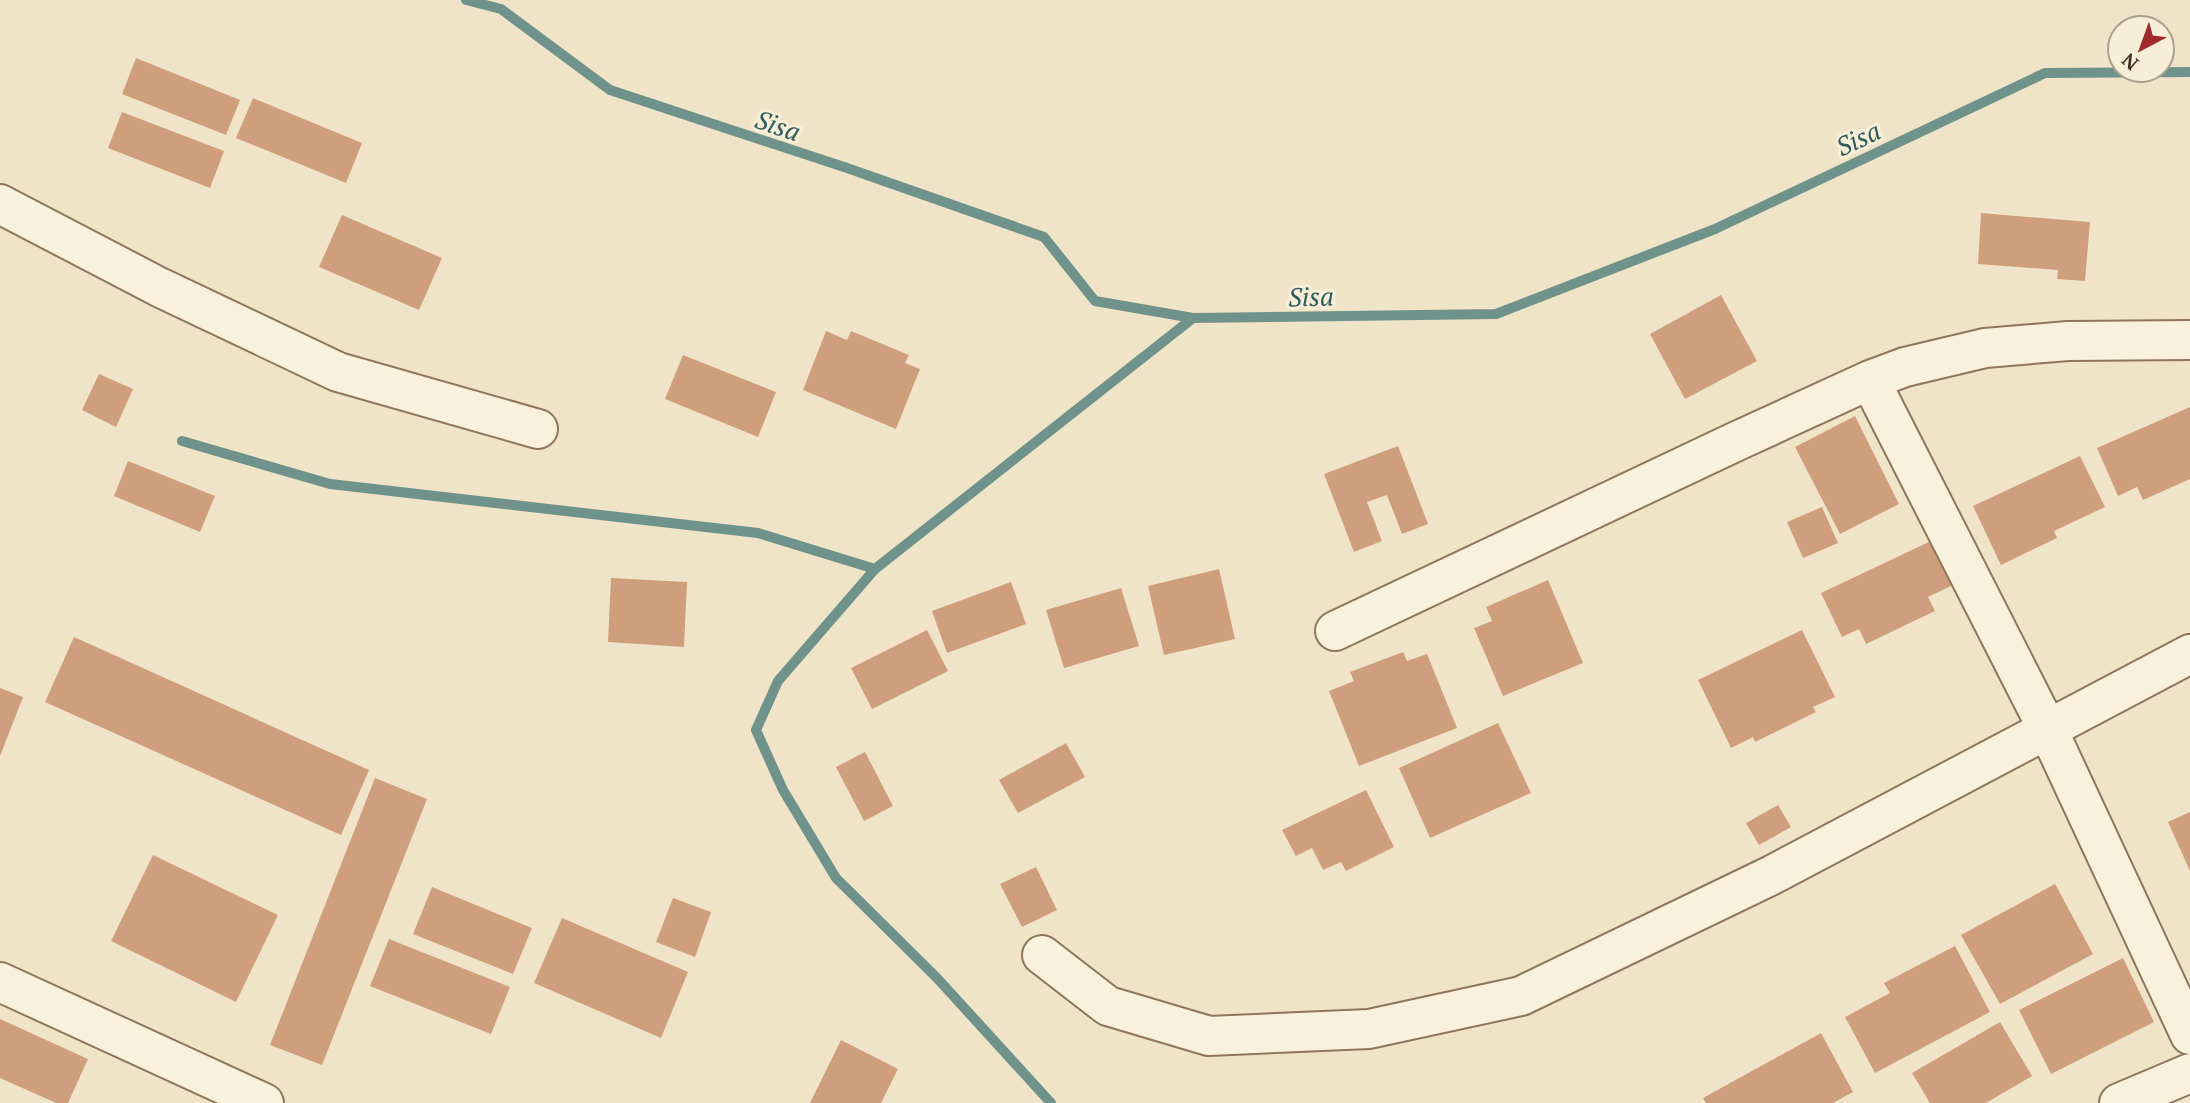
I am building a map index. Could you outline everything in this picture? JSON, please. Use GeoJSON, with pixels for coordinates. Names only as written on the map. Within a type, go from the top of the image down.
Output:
{"type":"FeatureCollection","features":[{"type":"Feature","properties":{"kind":"street"},"geometry":{"type":"LineString","coordinates":[[0,205],[159,287],[338,372],[538,429]]}},
{"type":"Feature","properties":{"kind":"street"},"geometry":{"type":"LineString","coordinates":[[1335,631],[1689,463],[1870,380],[1905,368],[1985,348],[2068,341],[2190,340]]}},
{"type":"Feature","properties":{"kind":"street"},"geometry":{"type":"LineString","coordinates":[[1870,380],[2048,730],[2190,1035]]}},
{"type":"Feature","properties":{"kind":"street"},"geometry":{"type":"LineString","coordinates":[[1042,956],[1108,1006],[1209,1036],[1369,1029],[1521,996],[1772,875],[2190,654]]}},
{"type":"Feature","properties":{"kind":"street"},"geometry":{"type":"LineString","coordinates":[[0,982],[264,1103]]}},
{"type":"Feature","properties":{"kind":"street"},"geometry":{"type":"LineString","coordinates":[[2119,1103],[2190,1073]]}},
{"type":"Feature","properties":{"kind":"building"},"geometry":{"type":"Polygon","coordinates":[[[136,58],[240,100],[226,135],[122,94],[136,58]]]}},
{"type":"Feature","properties":{"kind":"building"},"geometry":{"type":"Polygon","coordinates":[[[253,98],[362,143],[346,183],[236,138],[253,98]]]}},
{"type":"Feature","properties":{"kind":"building"},"geometry":{"type":"Polygon","coordinates":[[[122,112],[224,151],[210,188],[108,148],[122,112]]]}},
{"type":"Feature","properties":{"kind":"building"},"geometry":{"type":"Polygon","coordinates":[[[1981,213],[2090,222],[2085,281],[2057,279],[2058,270],[1978,264],[1981,213]]]}},
{"type":"Feature","properties":{"kind":"building"},"geometry":{"type":"Polygon","coordinates":[[[342,215],[442,258],[419,310],[319,267],[342,215]]]}},
{"type":"Feature","properties":{"kind":"building"},"geometry":{"type":"Polygon","coordinates":[[[1721,295],[1757,361],[1685,399],[1650,334],[1721,295]]]}},
{"type":"Feature","properties":{"kind":"building"},"geometry":{"type":"Polygon","coordinates":[[[826,331],[847,340],[851,331],[909,355],[905,363],[920,369],[896,429],[803,390],[826,331]]]}},
{"type":"Feature","properties":{"kind":"building"},"geometry":{"type":"Polygon","coordinates":[[[683,355],[776,392],[758,437],[665,399],[683,355]]]}},
{"type":"Feature","properties":{"kind":"building"},"geometry":{"type":"Polygon","coordinates":[[[99,374],[133,389],[116,427],[82,410],[99,374]]]}},
{"type":"Feature","properties":{"kind":"building"},"geometry":{"type":"Polygon","coordinates":[[[2190,407],[2190,479],[2143,500],[2137,487],[2118,496],[2097,448],[2190,407]]]}},
{"type":"Feature","properties":{"kind":"building"},"geometry":{"type":"Polygon","coordinates":[[[1855,416],[1899,504],[1840,534],[1795,447],[1855,416]]]}},
{"type":"Feature","properties":{"kind":"building"},"geometry":{"type":"Polygon","coordinates":[[[1398,446],[1428,524],[1402,534],[1387,495],[1367,502],[1382,541],[1354,552],[1324,474],[1398,446]]]}},
{"type":"Feature","properties":{"kind":"building"},"geometry":{"type":"Polygon","coordinates":[[[2080,456],[2105,507],[2054,531],[2057,538],[2001,565],[1973,506],[2080,456]]]}},
{"type":"Feature","properties":{"kind":"building"},"geometry":{"type":"Polygon","coordinates":[[[128,461],[215,496],[200,532],[114,496],[128,461]]]}},
{"type":"Feature","properties":{"kind":"building"},"geometry":{"type":"Polygon","coordinates":[[[1822,507],[1838,543],[1803,558],[1787,522],[1822,507]]]}},
{"type":"Feature","properties":{"kind":"building"},"geometry":{"type":"Polygon","coordinates":[[[1931,541],[1953,585],[1928,597],[1935,611],[1866,644],[1859,629],[1842,637],[1821,593],[1931,541]]]}},
{"type":"Feature","properties":{"kind":"building"},"geometry":{"type":"Polygon","coordinates":[[[1219,569],[1235,639],[1164,655],[1148,586],[1219,569]]]}},
{"type":"Feature","properties":{"kind":"building"},"geometry":{"type":"Polygon","coordinates":[[[611,578],[687,582],[684,647],[608,642],[611,578]]]}},
{"type":"Feature","properties":{"kind":"building"},"geometry":{"type":"Polygon","coordinates":[[[1548,580],[1583,663],[1503,696],[1474,628],[1492,621],[1486,607],[1548,580]]]}},
{"type":"Feature","properties":{"kind":"building"},"geometry":{"type":"Polygon","coordinates":[[[1011,582],[1026,624],[947,653],[932,611],[1011,582]]]}},
{"type":"Feature","properties":{"kind":"building"},"geometry":{"type":"Polygon","coordinates":[[[1121,588],[1139,646],[1064,668],[1046,610],[1121,588]]]}},
{"type":"Feature","properties":{"kind":"building"},"geometry":{"type":"Polygon","coordinates":[[[927,630],[948,671],[872,709],[851,668],[927,630]]]}},
{"type":"Feature","properties":{"kind":"building"},"geometry":{"type":"Polygon","coordinates":[[[1802,630],[1835,697],[1813,707],[1816,712],[1755,742],[1753,737],[1731,748],[1698,680],[1802,630]]]}},
{"type":"Feature","properties":{"kind":"building"},"geometry":{"type":"Polygon","coordinates":[[[74,637],[369,770],[341,835],[45,702],[74,637]]]}},
{"type":"Feature","properties":{"kind":"building"},"geometry":{"type":"Polygon","coordinates":[[[1403,652],[1407,661],[1427,654],[1457,728],[1359,766],[1329,691],[1354,681],[1350,672],[1403,652]]]}},
{"type":"Feature","properties":{"kind":"building"},"geometry":{"type":"Polygon","coordinates":[[[0,688],[23,697],[0,756],[0,688]]]}},
{"type":"Feature","properties":{"kind":"building"},"geometry":{"type":"Polygon","coordinates":[[[1498,723],[1531,793],[1430,838],[1399,768],[1498,723]]]}},
{"type":"Feature","properties":{"kind":"building"},"geometry":{"type":"Polygon","coordinates":[[[1066,743],[1085,777],[1018,813],[999,780],[1066,743]]]}},
{"type":"Feature","properties":{"kind":"building"},"geometry":{"type":"Polygon","coordinates":[[[865,752],[893,806],[864,821],[836,767],[865,752]]]}},
{"type":"Feature","properties":{"kind":"building"},"geometry":{"type":"Polygon","coordinates":[[[375,778],[427,799],[322,1065],[270,1045],[375,778]]]}},
{"type":"Feature","properties":{"kind":"building"},"geometry":{"type":"Polygon","coordinates":[[[1366,790],[1394,847],[1346,871],[1341,862],[1323,870],[1312,848],[1296,856],[1282,830],[1366,790]]]}},
{"type":"Feature","properties":{"kind":"building"},"geometry":{"type":"Polygon","coordinates":[[[1778,805],[1791,827],[1759,845],[1746,823],[1778,805]]]}},
{"type":"Feature","properties":{"kind":"building"},"geometry":{"type":"Polygon","coordinates":[[[2190,812],[2190,871],[2168,822],[2190,812]]]}},
{"type":"Feature","properties":{"kind":"building"},"geometry":{"type":"Polygon","coordinates":[[[153,855],[278,915],[236,1002],[111,941],[153,855]]]}},
{"type":"Feature","properties":{"kind":"building"},"geometry":{"type":"Polygon","coordinates":[[[1036,867],[1057,910],[1022,927],[1000,884],[1036,867]]]}},
{"type":"Feature","properties":{"kind":"building"},"geometry":{"type":"Polygon","coordinates":[[[2055,884],[2093,954],[2000,1004],[1961,935],[2055,884]]]}},
{"type":"Feature","properties":{"kind":"building"},"geometry":{"type":"Polygon","coordinates":[[[432,887],[532,928],[513,974],[413,934],[432,887]]]}},
{"type":"Feature","properties":{"kind":"building"},"geometry":{"type":"Polygon","coordinates":[[[673,898],[711,912],[695,957],[656,942],[673,898]]]}},
{"type":"Feature","properties":{"kind":"building"},"geometry":{"type":"Polygon","coordinates":[[[562,918],[688,972],[661,1038],[534,983],[562,918]]]}},
{"type":"Feature","properties":{"kind":"building"},"geometry":{"type":"Polygon","coordinates":[[[389,939],[510,987],[491,1034],[370,986],[389,939]]]}},
{"type":"Feature","properties":{"kind":"building"},"geometry":{"type":"Polygon","coordinates":[[[1955,946],[1990,1012],[1875,1073],[1845,1017],[1890,993],[1884,983],[1955,946]]]}},
{"type":"Feature","properties":{"kind":"building"},"geometry":{"type":"Polygon","coordinates":[[[2123,958],[2154,1022],[2051,1074],[2019,1010],[2123,958]]]}},
{"type":"Feature","properties":{"kind":"building"},"geometry":{"type":"Polygon","coordinates":[[[0,1019],[88,1059],[68,1103],[56,1103],[0,1078],[0,1019]]]}},
{"type":"Feature","properties":{"kind":"building"},"geometry":{"type":"Polygon","coordinates":[[[2000,1022],[2032,1076],[1986,1103],[1930,1103],[1912,1073],[2000,1022]]]}},
{"type":"Feature","properties":{"kind":"building"},"geometry":{"type":"Polygon","coordinates":[[[1821,1033],[1853,1092],[1833,1103],[1706,1103],[1703,1098],[1821,1033]]]}},
{"type":"Feature","properties":{"kind":"building"},"geometry":{"type":"Polygon","coordinates":[[[841,1040],[898,1069],[881,1103],[810,1103],[841,1040]]]}},
{"type":"Feature","properties":{"kind":"waterway","name":"Sisa"},"geometry":{"type":"LineString","coordinates":[[466,0],[501,9],[610,90],[847,168],[1044,237],[1095,301],[1193,318],[1496,314],[1715,229],[2045,73],[2190,72]]}},
{"type":"Feature","properties":{"kind":"waterway"},"geometry":{"type":"LineString","coordinates":[[1051,1103],[937,978],[836,878],[783,790],[756,730],[778,681],[875,569],[1193,318]]}},
{"type":"Feature","properties":{"kind":"waterway"},"geometry":{"type":"LineString","coordinates":[[182,441],[330,484],[758,533],[875,569]]}}]}
